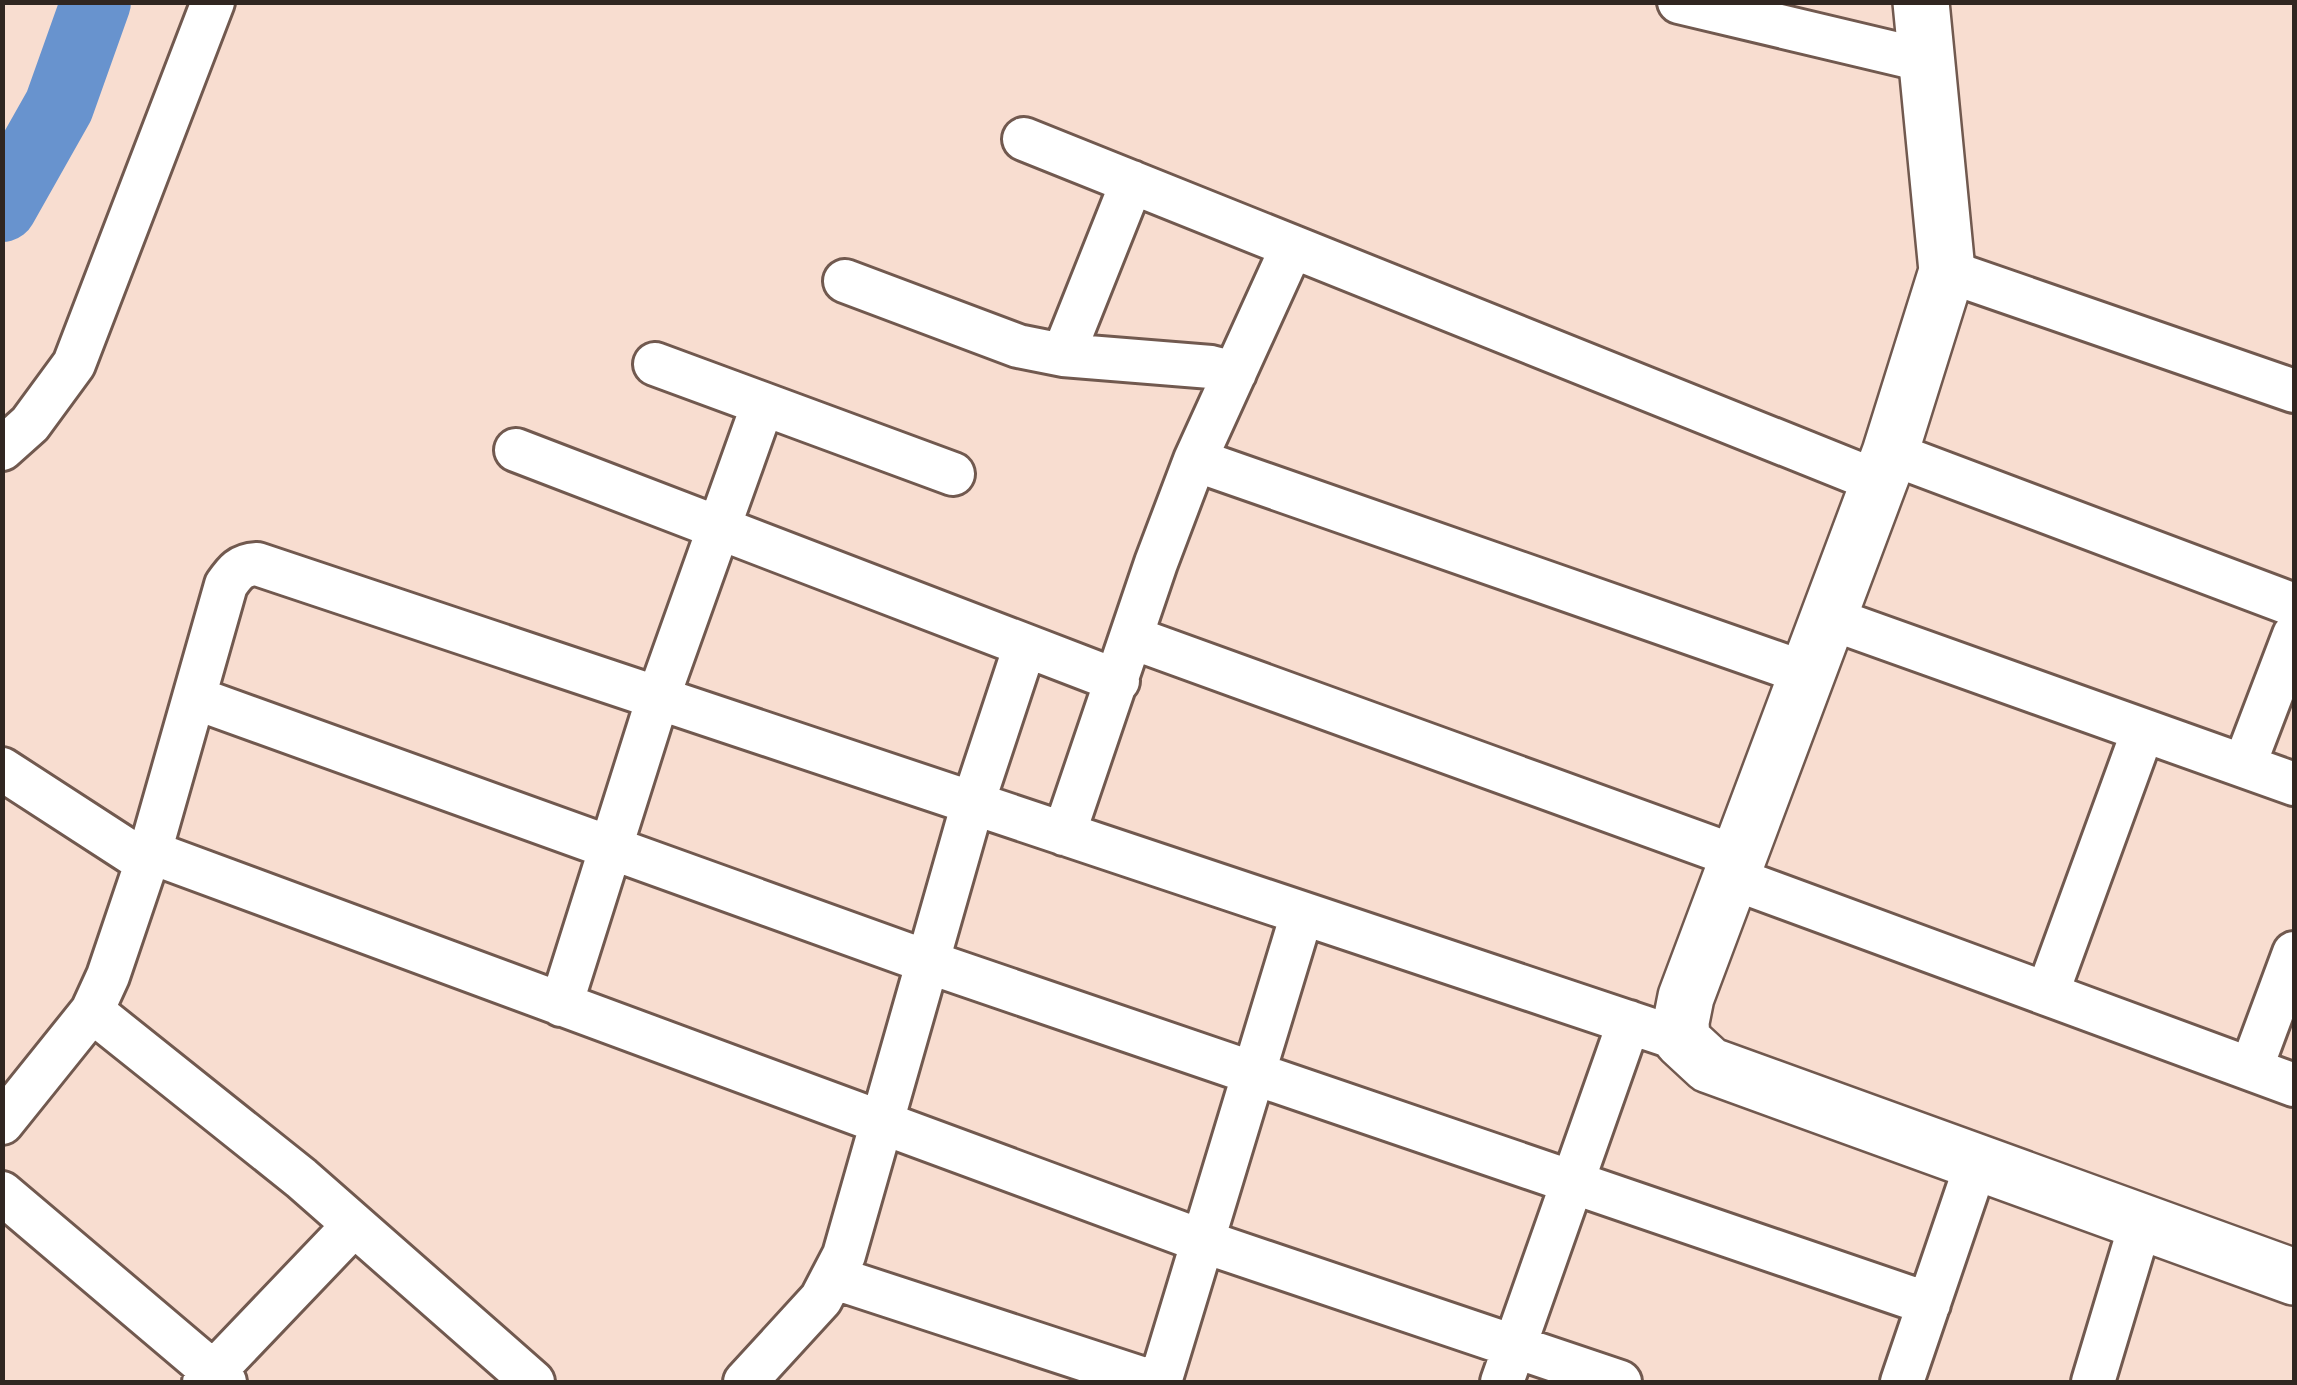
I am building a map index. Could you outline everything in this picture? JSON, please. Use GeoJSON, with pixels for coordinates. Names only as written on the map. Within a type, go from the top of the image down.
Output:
{"type":"FeatureCollection","features":[{"type":"Feature","properties":{"kind":"street"},"geometry":{"type":"LineString","coordinates":[[2,449],[30,424],[74,364],[213,2]]}},
{"type":"Feature","properties":{"kind":"street"},"geometry":{"type":"LineString","coordinates":[[1679,2],[1927,61]]}},
{"type":"Feature","properties":{"kind":"street"},"geometry":{"type":"LineString","coordinates":[[1682,1040],[1686,997],[1885,468],[1947,271],[1921,2]]}},
{"type":"Feature","properties":{"kind":"street"},"geometry":{"type":"LineString","coordinates":[[1024,139],[1292,247],[1885,468],[2294,605]]}},
{"type":"Feature","properties":{"kind":"street"},"geometry":{"type":"LineString","coordinates":[[1064,355],[1132,182]]}},
{"type":"Feature","properties":{"kind":"street"},"geometry":{"type":"LineString","coordinates":[[1064,834],[1195,460],[1292,247]]}},
{"type":"Feature","properties":{"kind":"street"},"geometry":{"type":"LineString","coordinates":[[1947,271],[2294,390]]}},
{"type":"Feature","properties":{"kind":"street"},"geometry":{"type":"LineString","coordinates":[[845,281],[1018,346],[1064,355],[1235,373]]}},
{"type":"Feature","properties":{"kind":"street"},"geometry":{"type":"LineString","coordinates":[[654,364],[953,474]]}},
{"type":"Feature","properties":{"kind":"street"},"geometry":{"type":"LineString","coordinates":[[561,1005],[658,698],[763,404]]}},
{"type":"Feature","properties":{"kind":"street"},"geometry":{"type":"LineString","coordinates":[[516,450],[1118,681]]}},
{"type":"Feature","properties":{"kind":"street"},"geometry":{"type":"LineString","coordinates":[[1195,460],[1808,674]]}},
{"type":"Feature","properties":{"kind":"street"},"geometry":{"type":"LineString","coordinates":[[2,1123],[92,1011],[124,933],[148,857],[226,585],[245,564],[256,564],[1682,1040],[1709,1065],[2294,1277]]}},
{"type":"Feature","properties":{"kind":"street"},"geometry":{"type":"LineString","coordinates":[[1829,618],[2294,784]]}},
{"type":"Feature","properties":{"kind":"street"},"geometry":{"type":"LineString","coordinates":[[2244,766],[2294,635]]}},
{"type":"Feature","properties":{"kind":"street"},"geometry":{"type":"LineString","coordinates":[[1132,638],[1736,868],[2047,994],[2294,1085]]}},
{"type":"Feature","properties":{"kind":"street"},"geometry":{"type":"LineString","coordinates":[[744,1382],[822,1299],[844,1255],[973,804],[1025,646]]}},
{"type":"Feature","properties":{"kind":"street"},"geometry":{"type":"LineString","coordinates":[[196,698],[928,962],[1928,1304]]}},
{"type":"Feature","properties":{"kind":"street"},"geometry":{"type":"LineString","coordinates":[[2047,994],[2143,731]]}},
{"type":"Feature","properties":{"kind":"street"},"geometry":{"type":"LineString","coordinates":[[2,770],[148,857],[1202,1241],[1508,1364],[1620,1382]]}},
{"type":"Feature","properties":{"kind":"street"},"geometry":{"type":"LineString","coordinates":[[835,1278],[1157,1382],[1302,914]]}},
{"type":"Feature","properties":{"kind":"street"},"geometry":{"type":"LineString","coordinates":[[2251,1069],[2294,953]]}},
{"type":"Feature","properties":{"kind":"street"},"geometry":{"type":"LineString","coordinates":[[92,1011],[301,1178],[533,1382]]}},
{"type":"Feature","properties":{"kind":"street"},"geometry":{"type":"LineString","coordinates":[[1508,1364],[1629,1022]]}},
{"type":"Feature","properties":{"kind":"street"},"geometry":{"type":"LineString","coordinates":[[1902,1382],[1977,1162]]}},
{"type":"Feature","properties":{"kind":"street"},"geometry":{"type":"LineString","coordinates":[[2,1193],[214,1379],[354,1225]]}},
{"type":"Feature","properties":{"kind":"street"},"geometry":{"type":"LineString","coordinates":[[2093,1382],[2142,1220]]}},
{"type":"Feature","properties":{"kind":"waterway"},"geometry":{"type":"LineString","coordinates":[[2,207],[59,106],[96,2]]}}]}
